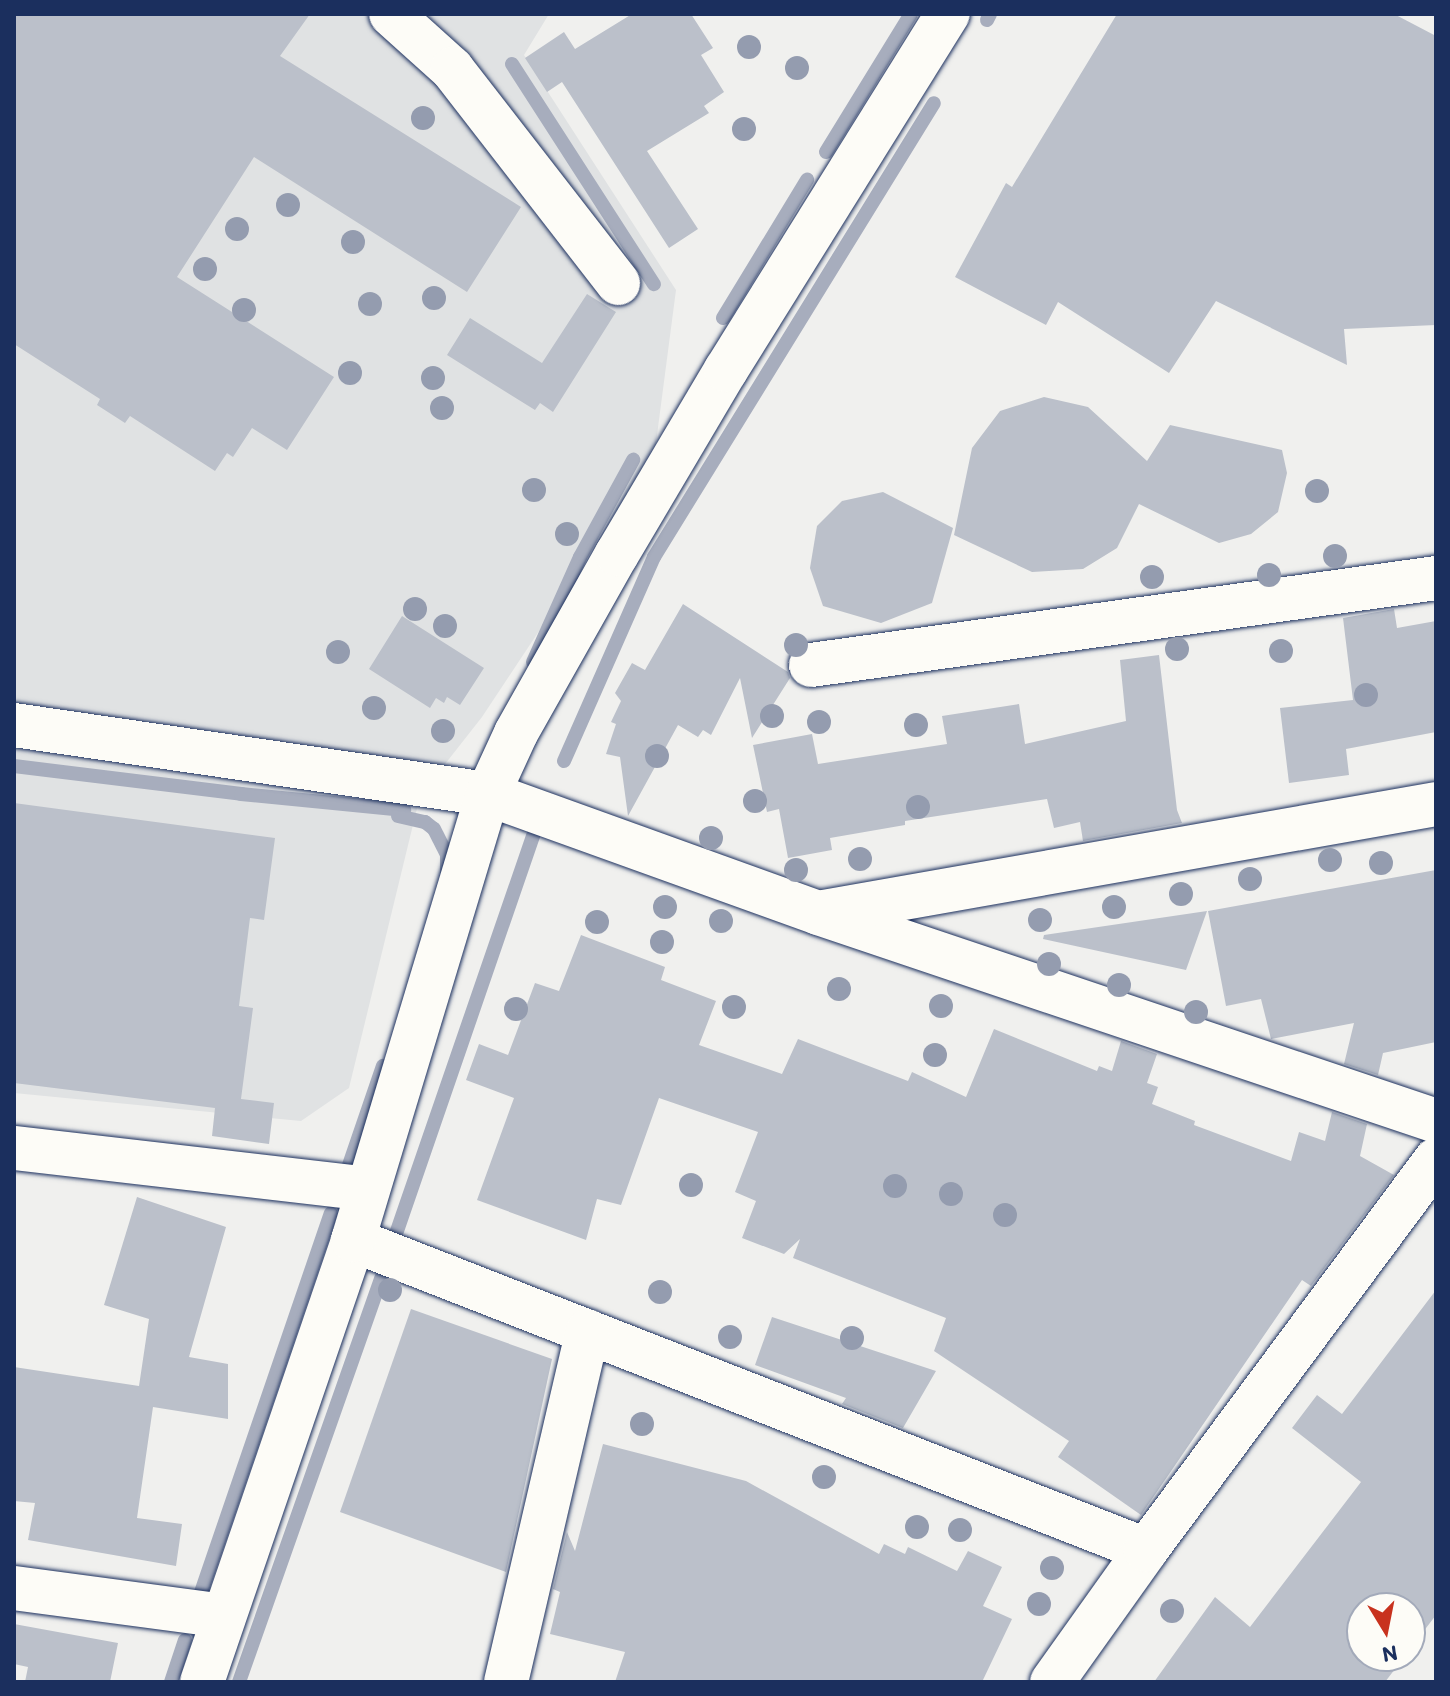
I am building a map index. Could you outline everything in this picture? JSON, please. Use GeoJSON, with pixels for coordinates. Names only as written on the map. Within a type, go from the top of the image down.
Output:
{"type":"FeatureCollection","features":[{"type":"Feature","properties":{"kind":"street"},"geometry":{"type":"LineString","coordinates":[[391,14],[452,69],[618,283]]}},
{"type":"Feature","properties":{"kind":"street"},"geometry":{"type":"LineString","coordinates":[[202,1682],[353,1240],[488,794],[516,733],[632,528],[726,370],[948,14]]}},
{"type":"Feature","properties":{"kind":"street"},"geometry":{"type":"LineString","coordinates":[[811,665],[1436,578]]}},
{"type":"Feature","properties":{"kind":"street"},"geometry":{"type":"LineString","coordinates":[[14,725],[488,794],[818,913],[1436,1121]]}},
{"type":"Feature","properties":{"kind":"street"},"geometry":{"type":"LineString","coordinates":[[818,913],[1436,804]]}},
{"type":"Feature","properties":{"kind":"street"},"geometry":{"type":"LineString","coordinates":[[14,1148],[368,1189]]}},
{"type":"Feature","properties":{"kind":"street"},"geometry":{"type":"LineString","coordinates":[[1052,1682],[1146,1550],[1436,1160]]}},
{"type":"Feature","properties":{"kind":"street"},"geometry":{"type":"LineString","coordinates":[[353,1240],[1146,1550]]}},
{"type":"Feature","properties":{"kind":"street"},"geometry":{"type":"LineString","coordinates":[[506,1682],[588,1331]]}},
{"type":"Feature","properties":{"kind":"street"},"geometry":{"type":"LineString","coordinates":[[14,1588],[223,1616]]}},
{"type":"Feature","properties":{"kind":"shaded area"},"geometry":{"type":"Polygon","coordinates":[[[14,14],[549,14],[524,55],[676,290],[654,458],[482,717],[420,796],[349,1088],[301,1121],[14,1093],[14,14]]]}},
{"type":"Feature","properties":{"kind":"building"},"geometry":{"type":"Polygon","coordinates":[[[14,14],[310,14],[280,56],[521,207],[467,292],[254,157],[177,277],[334,377],[287,450],[252,428],[233,457],[227,453],[215,471],[130,416],[125,423],[97,405],[100,399],[14,344],[14,14]]]}},
{"type":"Feature","properties":{"kind":"building"},"geometry":{"type":"Polygon","coordinates":[[[632,14],[691,14],[713,48],[701,55],[724,92],[704,106],[709,113],[647,151],[698,229],[669,248],[562,82],[547,92],[525,58],[564,32],[575,49],[632,14]]]}},
{"type":"Feature","properties":{"kind":"building"},"geometry":{"type":"Polygon","coordinates":[[[1117,14],[1394,14],[1436,36],[1436,325],[1344,329],[1347,365],[1216,301],[1169,373],[1058,302],[1046,325],[955,277],[1006,183],[1012,187],[1117,14]]]}},
{"type":"Feature","properties":{"kind":"building"},"geometry":{"type":"Polygon","coordinates":[[[587,294],[616,312],[553,412],[540,403],[535,410],[447,355],[470,318],[542,363],[587,294]]]}},
{"type":"Feature","properties":{"kind":"building"},"geometry":{"type":"Polygon","coordinates":[[[1044,397],[1088,407],[1147,461],[1170,425],[1282,450],[1287,473],[1278,512],[1251,534],[1219,543],[1139,504],[1117,548],[1083,569],[1032,572],[954,535],[972,448],[1000,411],[1044,397]]]}},
{"type":"Feature","properties":{"kind":"building"},"geometry":{"type":"Polygon","coordinates":[[[883,492],[953,528],[932,603],[881,623],[823,606],[810,568],[817,526],[842,501],[883,492]]]}},
{"type":"Feature","properties":{"kind":"building"},"geometry":{"type":"Polygon","coordinates":[[[683,604],[788,672],[790,678],[752,738],[740,678],[711,735],[703,730],[698,737],[678,725],[628,816],[620,757],[606,754],[616,724],[611,722],[621,701],[615,693],[632,663],[645,670],[683,604]]]}},
{"type":"Feature","properties":{"kind":"building"},"geometry":{"type":"Polygon","coordinates":[[[1394,609],[1397,628],[1436,621],[1436,732],[1346,749],[1349,775],[1289,783],[1280,708],[1353,700],[1343,618],[1394,609]]]}},
{"type":"Feature","properties":{"kind":"building"},"geometry":{"type":"Polygon","coordinates":[[[402,616],[484,668],[460,705],[447,697],[444,703],[436,698],[430,708],[369,669],[402,616]]]}},
{"type":"Feature","properties":{"kind":"building"},"geometry":{"type":"Polygon","coordinates":[[[1159,655],[1177,810],[1182,823],[1083,841],[1080,822],[1054,828],[1047,799],[905,821],[905,825],[830,838],[832,850],[788,858],[779,809],[767,812],[753,745],[812,734],[818,764],[947,744],[942,716],[1019,704],[1025,744],[1126,721],[1120,660],[1159,655]]]}},
{"type":"Feature","properties":{"kind":"building"},"geometry":{"type":"Polygon","coordinates":[[[14,803],[275,838],[264,920],[250,918],[239,1006],[253,1008],[241,1099],[274,1103],[269,1144],[212,1136],[215,1108],[14,1083],[14,803]]]}},
{"type":"Feature","properties":{"kind":"building"},"geometry":{"type":"Polygon","coordinates":[[[1436,870],[1436,1042],[1383,1053],[1378,1075],[1344,1064],[1354,1023],[1271,1039],[1261,999],[1226,1006],[1208,911],[1436,870]]]}},
{"type":"Feature","properties":{"kind":"building"},"geometry":{"type":"Polygon","coordinates":[[[1207,911],[1186,970],[1043,939],[1044,935],[1207,911]]]}},
{"type":"Feature","properties":{"kind":"building"},"geometry":{"type":"Polygon","coordinates":[[[581,935],[665,967],[661,980],[716,1001],[699,1045],[782,1074],[798,1039],[908,1081],[912,1072],[966,1097],[994,1029],[1097,1071],[1099,1066],[1112,1071],[1121,1041],[1157,1054],[1147,1083],[1158,1087],[1152,1104],[1195,1121],[1194,1125],[1291,1161],[1299,1132],[1325,1141],[1332,1112],[1367,1124],[1360,1156],[1394,1175],[1311,1286],[1302,1280],[1141,1515],[1058,1457],[1069,1441],[934,1351],[946,1318],[793,1258],[800,1239],[784,1254],[742,1238],[756,1201],[735,1192],[758,1132],[659,1098],[621,1205],[597,1199],[586,1240],[477,1200],[514,1098],[466,1080],[479,1044],[508,1055],[535,983],[559,991],[581,935]]]}},
{"type":"Feature","properties":{"kind":"building"},"geometry":{"type":"Polygon","coordinates":[[[137,1197],[226,1227],[189,1357],[228,1364],[228,1419],[153,1407],[137,1518],[182,1524],[176,1566],[28,1540],[35,1503],[14,1501],[14,1367],[139,1386],[149,1319],[104,1305],[137,1197]]]}},
{"type":"Feature","properties":{"kind":"building"},"geometry":{"type":"Polygon","coordinates":[[[1436,1290],[1436,1615],[1426,1628],[1426,1592],[1346,1592],[1346,1672],[1393,1672],[1385,1682],[1154,1682],[1215,1597],[1250,1627],[1361,1482],[1292,1428],[1317,1395],[1342,1414],[1436,1290]]]}},
{"type":"Feature","properties":{"kind":"building"},"geometry":{"type":"Polygon","coordinates":[[[411,1309],[552,1359],[506,1572],[340,1512],[411,1309]]]}},
{"type":"Feature","properties":{"kind":"building"},"geometry":{"type":"Polygon","coordinates":[[[772,1317],[936,1371],[903,1428],[842,1404],[846,1398],[755,1365],[772,1317]]]}},
{"type":"Feature","properties":{"kind":"building"},"geometry":{"type":"Polygon","coordinates":[[[603,1444],[746,1481],[879,1554],[884,1544],[905,1554],[908,1547],[957,1571],[968,1551],[1002,1567],[983,1606],[1012,1619],[982,1682],[615,1682],[625,1652],[550,1634],[560,1592],[553,1589],[567,1532],[575,1551],[603,1444]]]}},
{"type":"Feature","properties":{"kind":"building"},"geometry":{"type":"Polygon","coordinates":[[[14,1624],[118,1643],[110,1682],[25,1682],[28,1667],[14,1664],[14,1624]]]}},
{"type":"Feature","properties":{"kind":"waterway"},"geometry":{"type":"LineString","coordinates":[[826,152],[911,14]]}},
{"type":"Feature","properties":{"kind":"waterway"},"geometry":{"type":"LineString","coordinates":[[987,20],[990,14]]}},
{"type":"Feature","properties":{"kind":"waterway"},"geometry":{"type":"LineString","coordinates":[[512,64],[654,284]]}},
{"type":"Feature","properties":{"kind":"waterway"},"geometry":{"type":"LineString","coordinates":[[564,761],[654,557],[934,103]]}},
{"type":"Feature","properties":{"kind":"waterway"},"geometry":{"type":"LineString","coordinates":[[723,318],[807,180]]}},
{"type":"Feature","properties":{"kind":"waterway"},"geometry":{"type":"LineString","coordinates":[[533,662],[580,557],[633,460]]}},
{"type":"Feature","properties":{"kind":"waterway"},"geometry":{"type":"LineString","coordinates":[[14,766],[404,810]]}},
{"type":"Feature","properties":{"kind":"waterway"},"geometry":{"type":"LineString","coordinates":[[398,816],[425,822],[434,829],[447,854],[447,872]]}},
{"type":"Feature","properties":{"kind":"waterway"},"geometry":{"type":"LineString","coordinates":[[397,1231],[535,830]]}},
{"type":"Feature","properties":{"kind":"waterway"},"geometry":{"type":"LineString","coordinates":[[348,1168],[383,1066]]}},
{"type":"Feature","properties":{"kind":"waterway"},"geometry":{"type":"LineString","coordinates":[[197,1604],[331,1213]]}},
{"type":"Feature","properties":{"kind":"waterway"},"geometry":{"type":"LineString","coordinates":[[239,1682],[381,1278]]}},
{"type":"Feature","properties":{"kind":"waterway"},"geometry":{"type":"LineString","coordinates":[[171,1682],[185,1640]]}}]}
